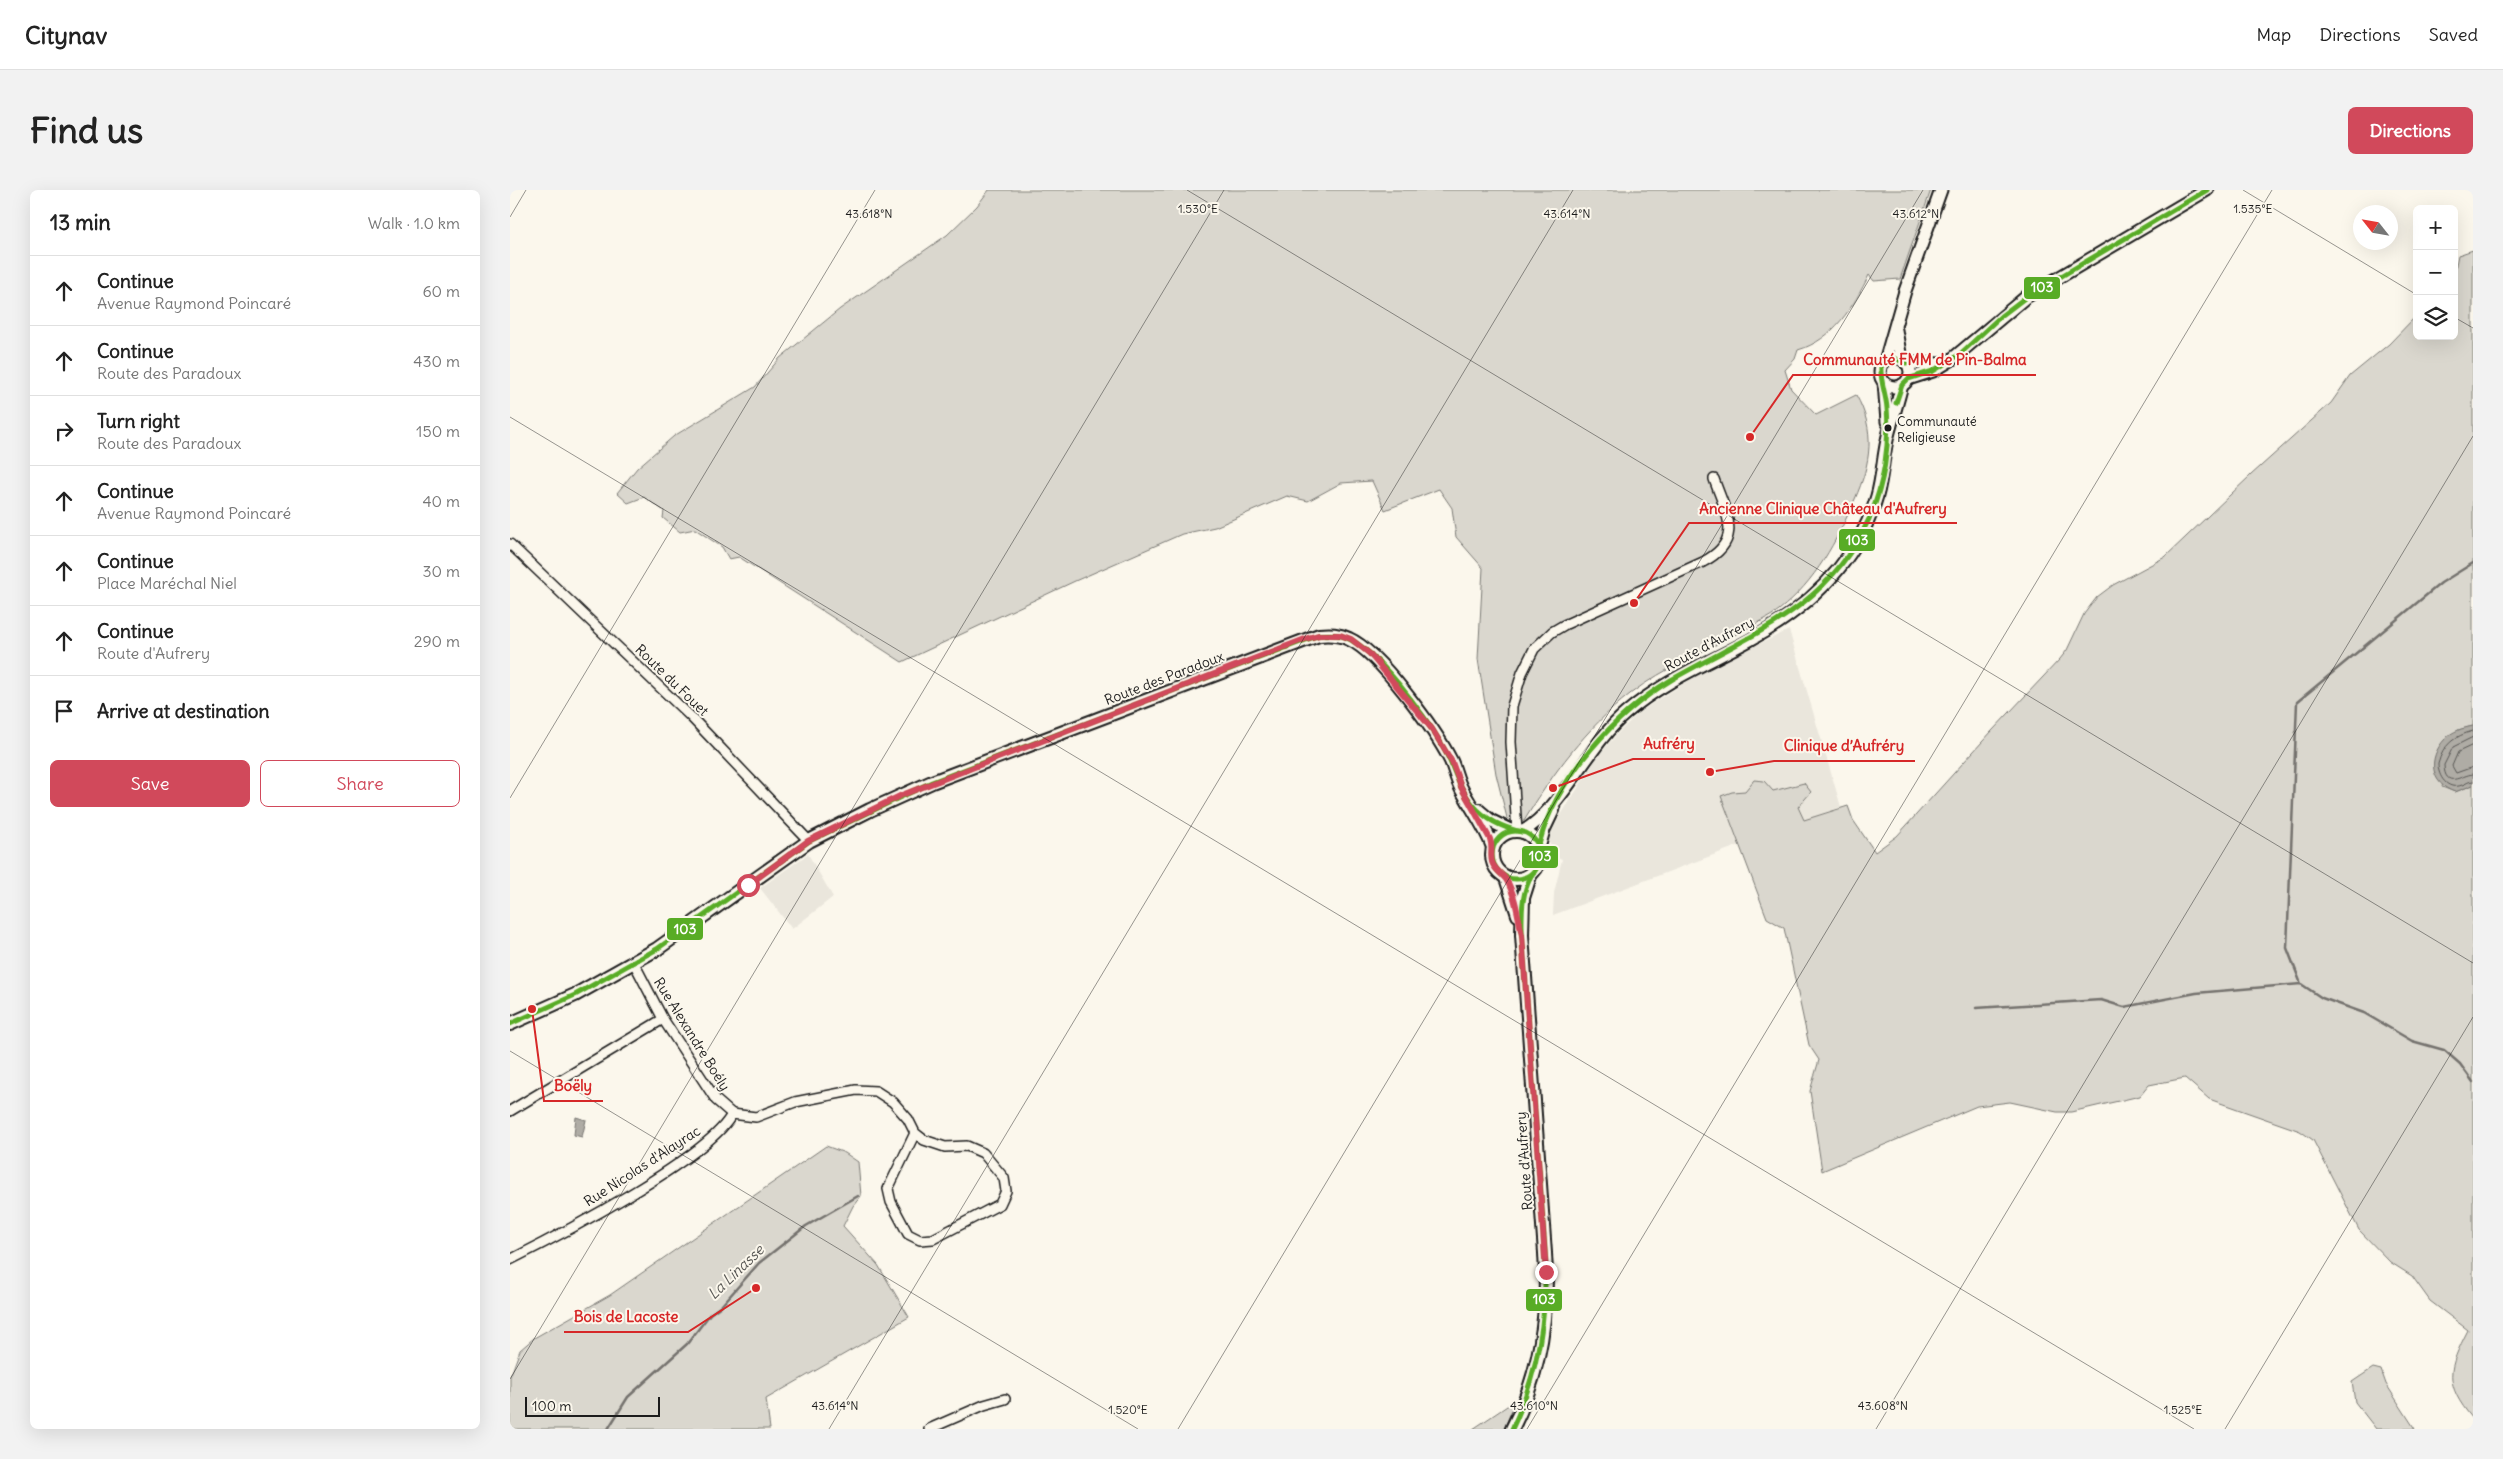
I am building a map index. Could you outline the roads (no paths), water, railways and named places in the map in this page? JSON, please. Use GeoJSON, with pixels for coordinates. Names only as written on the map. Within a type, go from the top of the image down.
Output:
{"type":"FeatureCollection","features":[{"type":"Feature","properties":{"kind":"main road","name":"Route des Paradoux"},"geometry":{"type":"LineString","coordinates":[[510,1024],[575,995],[634,963],[684,932],[808,841],[932,782],[1305,639],[1331,634],[1340,635],[1361,646],[1398,686],[1444,748],[1466,797]]}},
{"type":"Feature","properties":{"kind":"main road"},"geometry":{"type":"LineString","coordinates":[[1466,797],[1491,821],[1529,835],[1539,848],[1539,864],[1530,876],[1514,880],[1506,878],[1495,869],[1491,854],[1497,840],[1517,831]]}},
{"type":"Feature","properties":{"kind":"main road"},"geometry":{"type":"LineString","coordinates":[[1466,797],[1481,821],[1493,847]]}},
{"type":"Feature","properties":{"kind":"main road","name":"Route d'Aufrery"},"geometry":{"type":"LineString","coordinates":[[1512,1429],[1532,1383],[1545,1323],[1546,1272],[1522,935],[1523,898],[1530,876]]}},
{"type":"Feature","properties":{"kind":"main road","name":"Route d'Aufrery"},"geometry":{"type":"LineString","coordinates":[[1506,878],[1513,895],[1522,935]]}},
{"type":"Feature","properties":{"kind":"street"},"geometry":{"type":"LineString","coordinates":[[1941,190],[1897,316],[1885,361],[1880,371],[1884,382],[1890,387],[1933,370],[1959,355],[2026,297],[2207,190]]}},
{"type":"Feature","properties":{"kind":"street"},"geometry":{"type":"LineString","coordinates":[[1897,316],[1897,341],[1909,371],[1905,382]]}},
{"type":"Feature","properties":{"kind":"street"},"geometry":{"type":"LineString","coordinates":[[1885,361],[1893,358],[1904,361],[1942,364]]}},
{"type":"Feature","properties":{"kind":"street","name":"Route d'Aufrery"},"geometry":{"type":"LineString","coordinates":[[1884,382],[1888,434]]}},
{"type":"Feature","properties":{"kind":"street","name":"Route d'Aufrery"},"geometry":{"type":"LineString","coordinates":[[1517,831],[1535,823],[1561,794],[1594,747],[1610,728],[1646,697],[1670,682],[1781,623],[1824,587],[1854,547],[1867,523],[1882,475],[1888,434],[1905,382]]}},
{"type":"Feature","properties":{"kind":"street"},"geometry":{"type":"LineString","coordinates":[[1517,831],[1511,742],[1512,706],[1522,673],[1530,656],[1542,641],[1564,624],[1703,562],[1723,548],[1728,541],[1730,527],[1714,479]]}},
{"type":"Feature","properties":{"kind":"street","name":"Route du Fouet"},"geometry":{"type":"LineString","coordinates":[[510,544],[691,717],[808,841]]}},
{"type":"Feature","properties":{"kind":"street","name":"Route d'Aufrery"},"geometry":{"type":"LineString","coordinates":[[1539,848],[1544,830],[1561,794]]}},
{"type":"Feature","properties":{"kind":"street","name":"Rue Alexandre Boély"},"geometry":{"type":"LineString","coordinates":[[634,963],[663,1019],[716,1100],[732,1114]]}},
{"type":"Feature","properties":{"kind":"street"},"geometry":{"type":"LineString","coordinates":[[510,1111],[663,1019]]}},
{"type":"Feature","properties":{"kind":"street"},"geometry":{"type":"LineString","coordinates":[[732,1114],[756,1117],[795,1102],[867,1089],[884,1095],[893,1102],[908,1120],[915,1133],[945,1147],[967,1146],[983,1154],[1004,1178],[1006,1191],[1000,1204],[933,1239],[920,1240],[908,1234],[891,1202],[888,1189],[915,1133]]}},
{"type":"Feature","properties":{"kind":"street","name":"Rue Nicolas d'Alayrac"},"geometry":{"type":"LineString","coordinates":[[510,1260],[625,1196],[685,1158],[726,1125],[732,1114]]}},
{"type":"Feature","properties":{"kind":"street"},"geometry":{"type":"LineString","coordinates":[[929,1429],[984,1405],[1005,1399]]}},
{"type":"Feature","properties":{"kind":"water"},"geometry":{"type":"Polygon","coordinates":[[[2473,726],[2473,785],[2455,792],[2440,783],[2436,777],[2434,770],[2435,754],[2439,746],[2451,734],[2473,726]]]}},
{"type":"Feature","properties":{"kind":"water"},"geometry":{"type":"Polygon","coordinates":[[[576,1117],[586,1120],[582,1137],[574,1135],[576,1117]]]}},
{"type":"Feature","properties":{"kind":"waterway"},"geometry":{"type":"LineString","coordinates":[[2301,984],[2287,948],[2297,702],[2441,583],[2473,563]]}},
{"type":"Feature","properties":{"kind":"waterway"},"geometry":{"type":"LineString","coordinates":[[1976,1008],[2101,1000],[2124,1007],[2196,993],[2301,984],[2322,998],[2364,1013],[2412,1041],[2444,1050],[2460,1064],[2473,1082]]}},
{"type":"Feature","properties":{"kind":"waterway","name":"La Linasse"},"geometry":{"type":"LineString","coordinates":[[608,1429],[628,1397],[687,1344],[710,1314],[721,1306],[759,1263],[806,1226],[858,1196]]}},
{"type":"Feature","properties":{"kind":"place","name":"Communauté Religieuse"},"geometry":{"type":"Point","coordinates":[1888,428]}},
{"type":"Feature","properties":{"kind":"place","name":"Communauté FMM de Pin-Balma"},"geometry":{"type":"Point","coordinates":[1750,437]}},
{"type":"Feature","properties":{"kind":"place","name":"Ancienne Clinique Château d'Aufrery"},"geometry":{"type":"Point","coordinates":[1634,603]}},
{"type":"Feature","properties":{"kind":"place","name":"Clinique d’Aufréry"},"geometry":{"type":"Point","coordinates":[1710,772]}},
{"type":"Feature","properties":{"kind":"place","name":"Aufréry"},"geometry":{"type":"Point","coordinates":[1553,788]}},
{"type":"Feature","properties":{"kind":"place","name":"Boëly"},"geometry":{"type":"Point","coordinates":[532,1009]}},
{"type":"Feature","properties":{"kind":"place","name":"Bois de Lacoste"},"geometry":{"type":"Point","coordinates":[756,1288]}}]}
